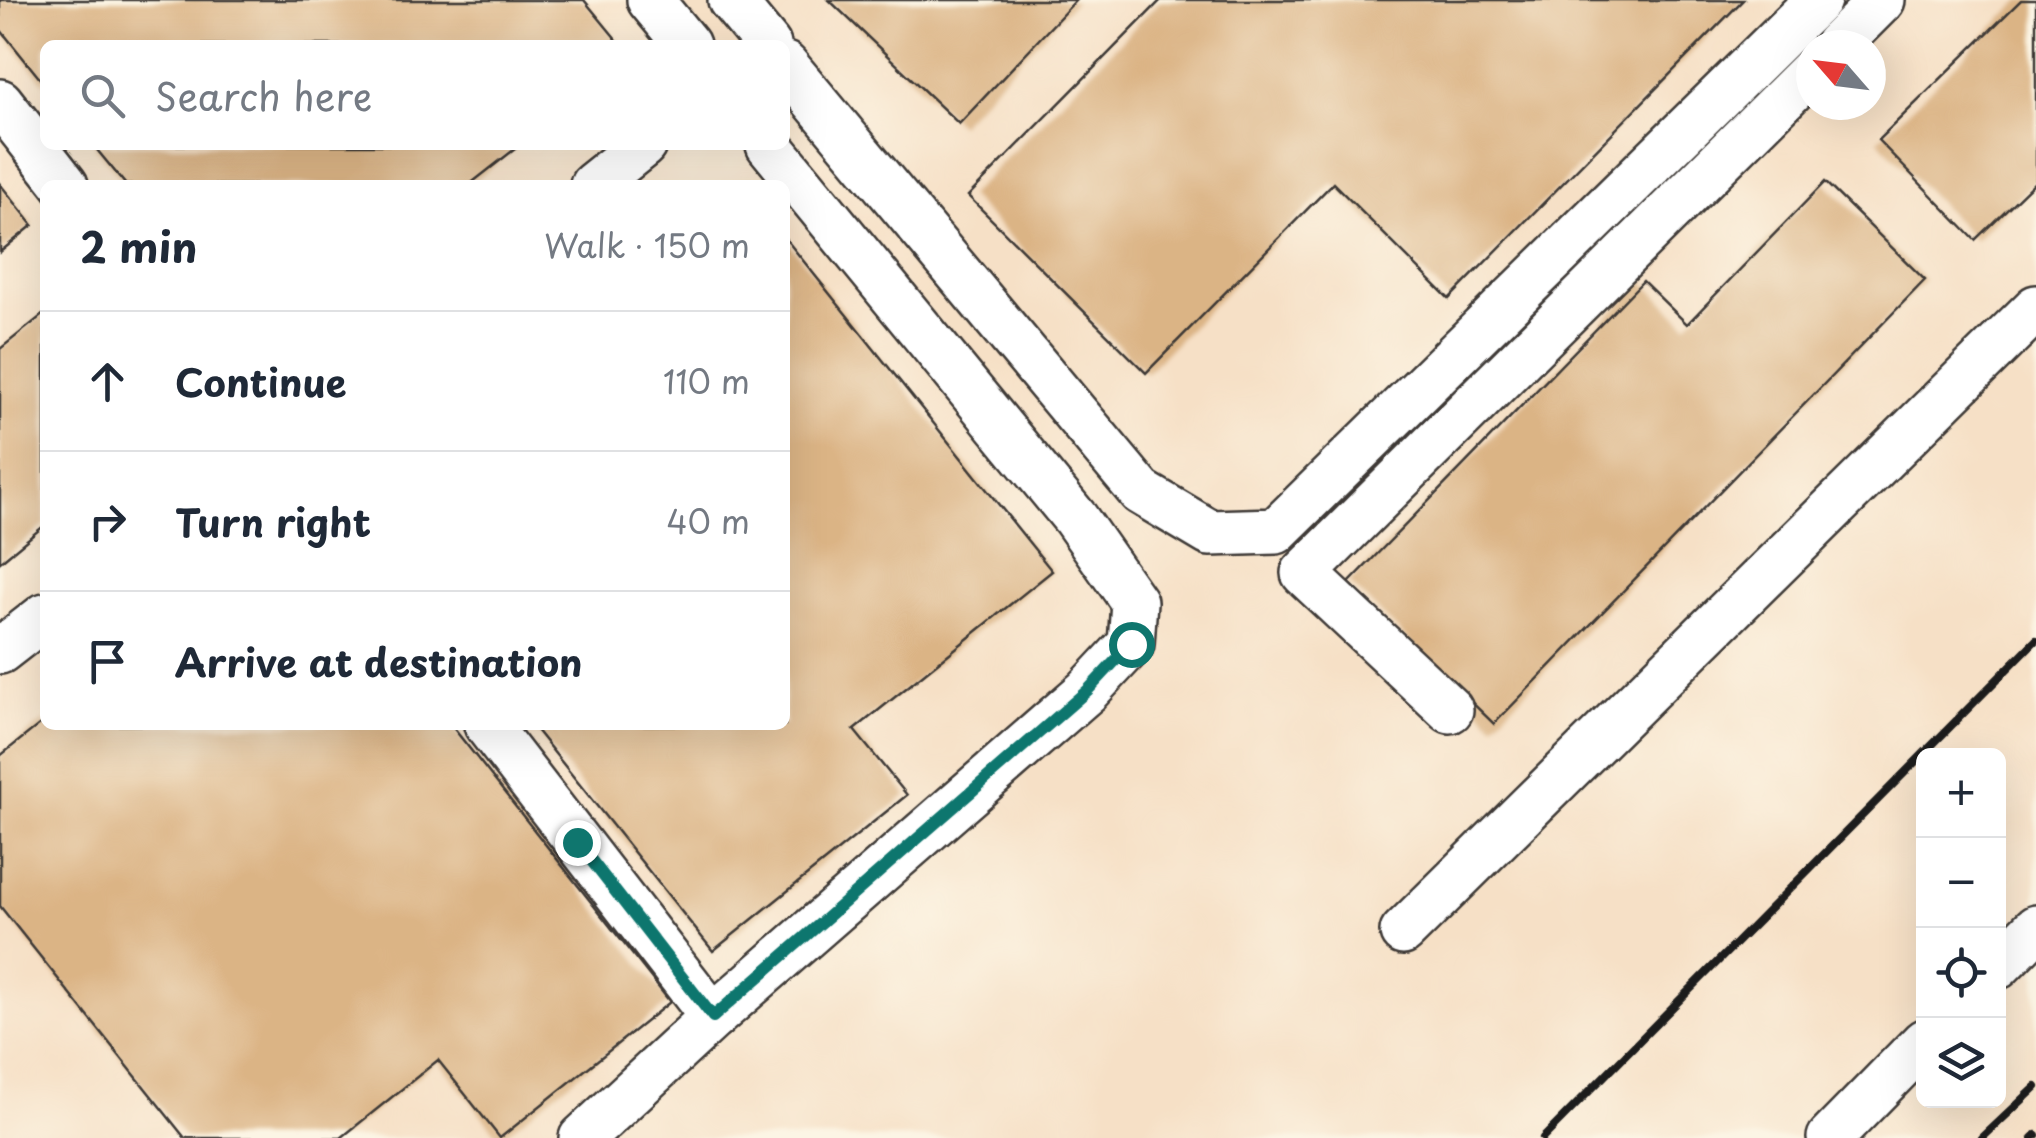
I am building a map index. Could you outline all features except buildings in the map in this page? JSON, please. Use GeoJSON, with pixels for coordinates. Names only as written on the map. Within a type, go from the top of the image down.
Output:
{"type":"FeatureCollection","features":[{"type":"Feature","properties":{"kind":"street"},"geometry":{"type":"LineString","coordinates":[[650,0],[683,40]]}},
{"type":"Feature","properties":{"kind":"street"},"geometry":{"type":"LineString","coordinates":[[730,0],[764,40]]}},
{"type":"Feature","properties":{"kind":"street"},"geometry":{"type":"LineString","coordinates":[[790,71],[1142,492],[1210,534],[1276,531],[1818,0]]}},
{"type":"Feature","properties":{"kind":"street"},"geometry":{"type":"LineString","coordinates":[[1852,30],[1882,0]]}},
{"type":"Feature","properties":{"kind":"street"},"geometry":{"type":"LineString","coordinates":[[1450,710],[1304,572],[1796,86]]}},
{"type":"Feature","properties":{"kind":"street"},"geometry":{"type":"LineString","coordinates":[[0,102],[61,180]]}},
{"type":"Feature","properties":{"kind":"street"},"geometry":{"type":"LineString","coordinates":[[598,180],[637,150]]}},
{"type":"Feature","properties":{"kind":"street"},"geometry":{"type":"LineString","coordinates":[[582,1138],[713,1017],[1088,690],[1131,644],[1134,602],[1074,518],[773,150]]}},
{"type":"Feature","properties":{"kind":"street"},"geometry":{"type":"LineString","coordinates":[[1403,932],[2036,308]]}},
{"type":"Feature","properties":{"kind":"street"},"geometry":{"type":"LineString","coordinates":[[0,651],[40,620]]}},
{"type":"Feature","properties":{"kind":"street"},"geometry":{"type":"LineString","coordinates":[[491,730],[713,1017]]}},
{"type":"Feature","properties":{"kind":"street"},"geometry":{"type":"LineString","coordinates":[[2006,958],[2036,928]]}},
{"type":"Feature","properties":{"kind":"street"},"geometry":{"type":"LineString","coordinates":[[1830,1138],[1916,1050]]}},
{"type":"Feature","properties":{"kind":"railway"},"geometry":{"type":"LineString","coordinates":[[1543,1138],[2036,640]]}},
{"type":"Feature","properties":{"kind":"railway"},"geometry":{"type":"LineString","coordinates":[[1982,1138],[2036,1087]]}},
{"type":"Feature","properties":{"kind":"railway"},"geometry":{"type":"LineString","coordinates":[[2033,1138],[2036,1135]]}},
{"type":"Feature","properties":{"kind":"route"},"geometry":{"type":"LineString","coordinates":[[577,842],[713,1017],[1088,690],[1131,644]]}}]}
